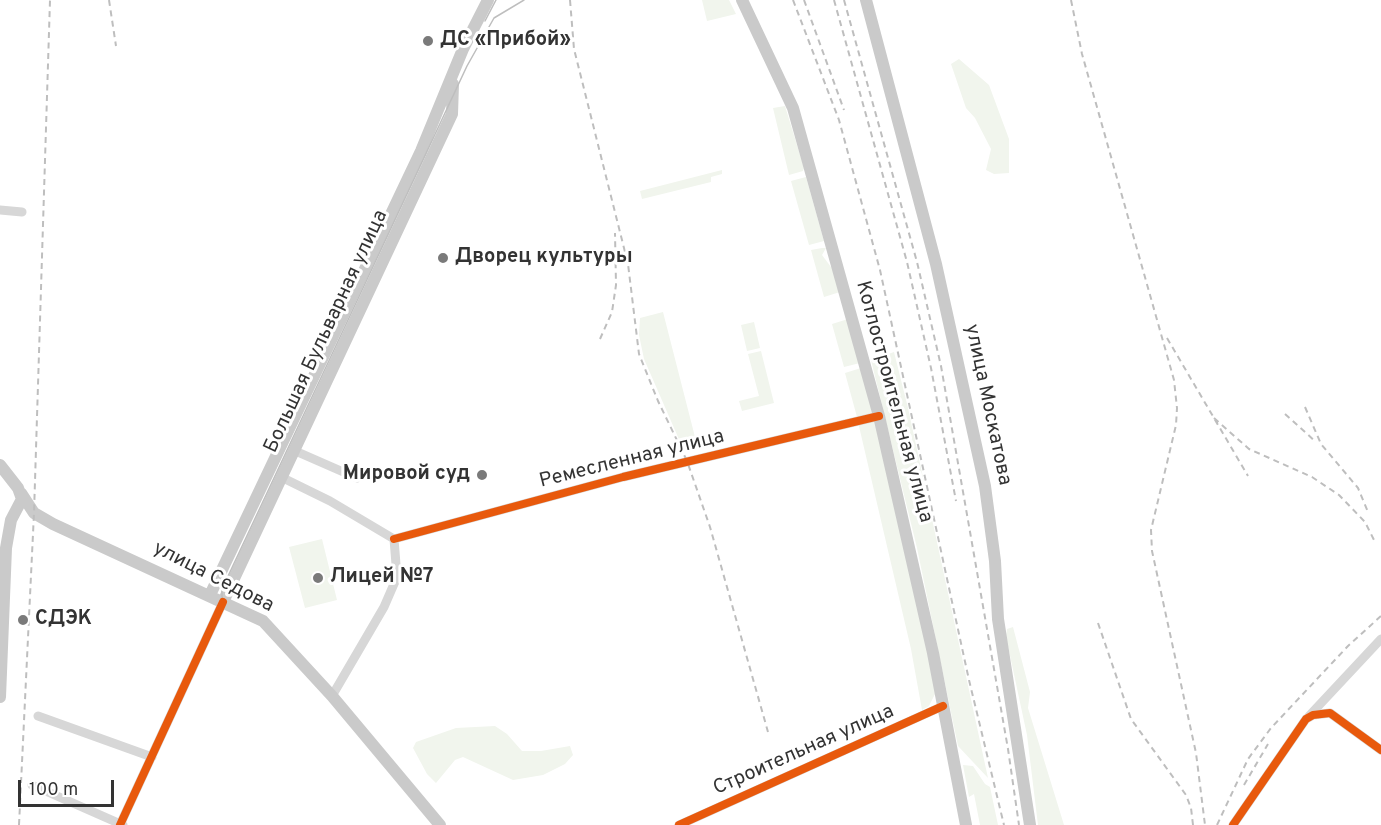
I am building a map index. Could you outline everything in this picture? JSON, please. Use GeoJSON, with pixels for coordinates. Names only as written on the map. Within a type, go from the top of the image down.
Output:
{"type":"FeatureCollection","features":[{"type":"Feature","properties":{"kind":"main road","name":"Большая Бульварная улица"},"geometry":{"type":"LineString","coordinates":[[210,596],[421,151],[488,0]]}},
{"type":"Feature","properties":{"kind":"main road","name":"Котлостроительная улица"},"geometry":{"type":"LineString","coordinates":[[742,0],[793,108],[879,416],[902,510],[966,825]]}},
{"type":"Feature","properties":{"kind":"main road","name":"улица Москатова"},"geometry":{"type":"LineString","coordinates":[[866,0],[936,264],[986,486],[995,561],[998,620],[1030,825]]}},
{"type":"Feature","properties":{"kind":"main road","name":"Большая Бульварная улица"},"geometry":{"type":"LineString","coordinates":[[223,602],[452,114],[452,77]]}},
{"type":"Feature","properties":{"kind":"main road"},"geometry":{"type":"LineString","coordinates":[[0,465],[20,490],[34,513]]}},
{"type":"Feature","properties":{"kind":"main road"},"geometry":{"type":"LineString","coordinates":[[0,482],[10,482],[20,490],[21,504],[13,513],[6,548],[0,697]]}},
{"type":"Feature","properties":{"kind":"main road","name":"улица Седова"},"geometry":{"type":"LineString","coordinates":[[0,513],[34,513],[268,625],[332,696],[440,825]]}},
{"type":"Feature","properties":{"kind":"main road"},"geometry":{"type":"LineString","coordinates":[[0,531],[6,548]]}},
{"type":"Feature","properties":{"kind":"street"},"geometry":{"type":"LineString","coordinates":[[0,210],[22,212]]}},
{"type":"Feature","properties":{"kind":"street","name":"Ремесленная улица"},"geometry":{"type":"LineString","coordinates":[[394,539],[623,477],[879,416]]}},
{"type":"Feature","properties":{"kind":"street"},"geometry":{"type":"LineString","coordinates":[[293,450],[357,478]]}},
{"type":"Feature","properties":{"kind":"street"},"geometry":{"type":"LineString","coordinates":[[281,477],[330,501],[394,539],[397,576],[384,607],[332,696]]}},
{"type":"Feature","properties":{"kind":"street"},"geometry":{"type":"LineString","coordinates":[[32,785],[122,825],[223,602]]}},
{"type":"Feature","properties":{"kind":"street"},"geometry":{"type":"LineString","coordinates":[[1233,825],[1306,719],[1381,639]]}},
{"type":"Feature","properties":{"kind":"street","name":"Строительная улица"},"geometry":{"type":"LineString","coordinates":[[679,825],[943,706]]}},
{"type":"Feature","properties":{"kind":"street"},"geometry":{"type":"LineString","coordinates":[[1306,719],[1319,713],[1330,713],[1381,750]]}},
{"type":"Feature","properties":{"kind":"street"},"geometry":{"type":"LineString","coordinates":[[38,716],[152,757]]}},
{"type":"Feature","properties":{"kind":"shaded area"},"geometry":{"type":"Polygon","coordinates":[[[702,0],[729,0],[736,14],[707,21],[702,0]]]}},
{"type":"Feature","properties":{"kind":"shaded area"},"geometry":{"type":"Polygon","coordinates":[[[959,59],[989,85],[1009,139],[1009,173],[994,174],[986,170],[991,149],[975,118],[966,108],[951,64],[959,59]]]}},
{"type":"Feature","properties":{"kind":"shaded area"},"geometry":{"type":"Polygon","coordinates":[[[785,106],[804,168],[803,171],[789,175],[773,108],[785,106]]]}},
{"type":"Feature","properties":{"kind":"shaded area"},"geometry":{"type":"Polygon","coordinates":[[[722,170],[722,174],[711,177],[711,182],[642,199],[640,191],[722,170]]]}},
{"type":"Feature","properties":{"kind":"shaded area"},"geometry":{"type":"Polygon","coordinates":[[[806,177],[824,241],[809,245],[791,181],[806,177]]]}},
{"type":"Feature","properties":{"kind":"shaded area"},"geometry":{"type":"Polygon","coordinates":[[[826,248],[822,255],[834,271],[840,292],[824,297],[811,250],[826,248]]]}},
{"type":"Feature","properties":{"kind":"shaded area"},"geometry":{"type":"Polygon","coordinates":[[[663,312],[695,437],[681,444],[644,359],[639,335],[640,318],[663,312]]]}},
{"type":"Feature","properties":{"kind":"shaded area"},"geometry":{"type":"Polygon","coordinates":[[[848,319],[860,363],[844,367],[832,324],[848,319]]]}},
{"type":"Feature","properties":{"kind":"shaded area"},"geometry":{"type":"Polygon","coordinates":[[[754,322],[760,348],[747,351],[741,325],[754,322]]]}},
{"type":"Feature","properties":{"kind":"shaded area"},"geometry":{"type":"Polygon","coordinates":[[[761,351],[774,403],[742,411],[739,401],[759,396],[748,354],[761,351]]]}},
{"type":"Feature","properties":{"kind":"shaded area"},"geometry":{"type":"Polygon","coordinates":[[[894,352],[988,778],[958,746],[917,548],[871,360],[894,352]]]}},
{"type":"Feature","properties":{"kind":"shaded area"},"geometry":{"type":"Polygon","coordinates":[[[861,368],[875,413],[857,417],[845,373],[861,368]]]}},
{"type":"Feature","properties":{"kind":"shaded area"},"geometry":{"type":"Polygon","coordinates":[[[876,418],[936,692],[929,706],[922,710],[911,649],[858,422],[876,418]]]}},
{"type":"Feature","properties":{"kind":"shaded area"},"geometry":{"type":"Polygon","coordinates":[[[322,539],[337,600],[305,608],[289,547],[322,539]]]}},
{"type":"Feature","properties":{"kind":"shaded area"},"geometry":{"type":"Polygon","coordinates":[[[1013,627],[1030,692],[1028,708],[1064,825],[1038,825],[1027,735],[1006,637],[1007,629],[1013,627]]]}},
{"type":"Feature","properties":{"kind":"shaded area"},"geometry":{"type":"Polygon","coordinates":[[[495,726],[507,734],[522,751],[541,751],[570,746],[573,755],[565,764],[543,775],[513,780],[463,757],[455,760],[436,783],[427,774],[413,748],[416,742],[456,728],[495,726]]]}},
{"type":"Feature","properties":{"kind":"shaded area"},"geometry":{"type":"Polygon","coordinates":[[[963,765],[973,766],[985,784],[990,787],[998,825],[980,825],[974,794],[969,797],[963,765]]]}},
{"type":"Feature","properties":{"kind":"tram line"},"geometry":{"type":"LineString","coordinates":[[485,21],[496,0]]}},
{"type":"Feature","properties":{"kind":"tram line"},"geometry":{"type":"LineString","coordinates":[[122,825],[222,608],[222,589],[467,66],[494,18],[524,0]]}},
{"type":"Feature","properties":{"kind":"railway"},"geometry":{"type":"LineString","coordinates":[[19,825],[34,513],[50,0]]}},
{"type":"Feature","properties":{"kind":"railway"},"geometry":{"type":"LineString","coordinates":[[109,0],[116,46]]}},
{"type":"Feature","properties":{"kind":"railway"},"geometry":{"type":"LineString","coordinates":[[570,0],[574,49],[628,264],[639,354],[658,401],[687,461],[710,527],[768,732]]}},
{"type":"Feature","properties":{"kind":"railway"},"geometry":{"type":"LineString","coordinates":[[793,0],[839,120],[880,270],[969,680],[1004,825]]}},
{"type":"Feature","properties":{"kind":"railway"},"geometry":{"type":"LineString","coordinates":[[804,0],[844,110]]}},
{"type":"Feature","properties":{"kind":"railway"},"geometry":{"type":"LineString","coordinates":[[834,0],[907,262],[931,368],[956,501]]}},
{"type":"Feature","properties":{"kind":"railway"},"geometry":{"type":"LineString","coordinates":[[844,0],[917,262],[941,366],[1008,749],[1019,825]]}},
{"type":"Feature","properties":{"kind":"railway"},"geometry":{"type":"LineString","coordinates":[[1071,0],[1082,54],[1174,380],[1176,425],[1151,530],[1152,551],[1196,753],[1205,825]]}},
{"type":"Feature","properties":{"kind":"railway"},"geometry":{"type":"LineString","coordinates":[[600,339],[612,312],[616,285],[615,233]]}},
{"type":"Feature","properties":{"kind":"railway"},"geometry":{"type":"LineString","coordinates":[[1167,338],[1248,476]]}},
{"type":"Feature","properties":{"kind":"railway"},"geometry":{"type":"LineString","coordinates":[[1305,407],[1321,444],[1358,488],[1368,512]]}},
{"type":"Feature","properties":{"kind":"railway"},"geometry":{"type":"LineString","coordinates":[[1285,414],[1316,442]]}},
{"type":"Feature","properties":{"kind":"railway"},"geometry":{"type":"LineString","coordinates":[[1214,418],[1249,449],[1312,477],[1339,495],[1365,522],[1374,540]]}},
{"type":"Feature","properties":{"kind":"railway"},"geometry":{"type":"LineString","coordinates":[[1217,825],[1248,759],[1271,728],[1348,646],[1381,616]]}},
{"type":"Feature","properties":{"kind":"railway"},"geometry":{"type":"LineString","coordinates":[[1098,623],[1131,719],[1186,795],[1191,808],[1193,825]]}},
{"type":"Feature","properties":{"kind":"railway"},"geometry":{"type":"LineString","coordinates":[[1244,785],[1268,744]]}},
{"type":"Feature","properties":{"kind":"cycle path"},"geometry":{"type":"LineString","coordinates":[[394,539],[623,477],[879,416]]}},
{"type":"Feature","properties":{"kind":"cycle path"},"geometry":{"type":"LineString","coordinates":[[120,825],[223,602]]}},
{"type":"Feature","properties":{"kind":"cycle path"},"geometry":{"type":"LineString","coordinates":[[679,825],[943,706]]}},
{"type":"Feature","properties":{"kind":"cycle path"},"geometry":{"type":"LineString","coordinates":[[1233,825],[1306,719],[1313,715],[1330,713],[1381,750]]}},
{"type":"Feature","properties":{"kind":"place","name":"ДC «Прибой»"},"geometry":{"type":"Point","coordinates":[428,41]}},
{"type":"Feature","properties":{"kind":"place","name":"Дворец культуры"},"geometry":{"type":"Point","coordinates":[443,258]}},
{"type":"Feature","properties":{"kind":"place","name":"Мировой суд"},"geometry":{"type":"Point","coordinates":[482,475]}},
{"type":"Feature","properties":{"kind":"place","name":"Лицей №7"},"geometry":{"type":"Point","coordinates":[318,578]}},
{"type":"Feature","properties":{"kind":"place","name":"СДЭК"},"geometry":{"type":"Point","coordinates":[23,620]}}]}
